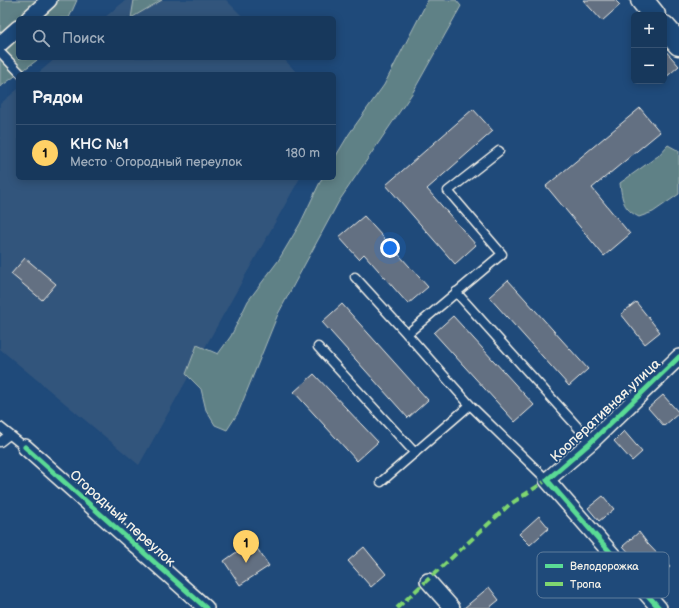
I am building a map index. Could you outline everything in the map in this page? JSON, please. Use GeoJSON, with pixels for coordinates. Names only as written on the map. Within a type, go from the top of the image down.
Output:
{"type":"FeatureCollection","features":[{"type":"Feature","properties":{"kind":"main road"},"geometry":{"type":"LineString","coordinates":[[642,0],[652,12]]}},
{"type":"Feature","properties":{"kind":"main road"},"geometry":{"type":"LineString","coordinates":[[667,30],[679,44]]}},
{"type":"Feature","properties":{"kind":"street"},"geometry":{"type":"LineString","coordinates":[[31,16],[49,0]]}},
{"type":"Feature","properties":{"kind":"street"},"geometry":{"type":"LineString","coordinates":[[0,44],[16,30]]}},
{"type":"Feature","properties":{"kind":"street","name":"Кооперативная улица"},"geometry":{"type":"LineString","coordinates":[[547,480],[591,442],[679,357]]}},
{"type":"Feature","properties":{"kind":"street","name":"Огородный переулок"},"geometry":{"type":"LineString","coordinates":[[25,447],[206,608]]}},
{"type":"Feature","properties":{"kind":"street"},"geometry":{"type":"LineString","coordinates":[[547,480],[609,552]]}},
{"type":"Feature","properties":{"kind":"street"},"geometry":{"type":"LineString","coordinates":[[428,580],[452,608]]}},
{"type":"Feature","properties":{"kind":"street"},"geometry":{"type":"LineString","coordinates":[[649,598],[658,608]]}},
{"type":"Feature","properties":{"kind":"lane"},"geometry":{"type":"LineString","coordinates":[[0,52],[19,72]]}},
{"type":"Feature","properties":{"kind":"lane"},"geometry":{"type":"LineString","coordinates":[[407,334],[502,254],[448,191],[499,151]]}},
{"type":"Feature","properties":{"kind":"lane"},"geometry":{"type":"LineString","coordinates":[[355,277],[470,405],[547,480]]}},
{"type":"Feature","properties":{"kind":"lane"},"geometry":{"type":"LineString","coordinates":[[456,292],[591,442]]}},
{"type":"Feature","properties":{"kind":"lane"},"geometry":{"type":"LineString","coordinates":[[318,347],[415,452]]}},
{"type":"Feature","properties":{"kind":"lane"},"geometry":{"type":"LineString","coordinates":[[381,482],[470,405]]}},
{"type":"Feature","properties":{"kind":"lane"},"geometry":{"type":"LineString","coordinates":[[0,427],[25,447]]}},
{"type":"Feature","properties":{"kind":"lane"},"geometry":{"type":"LineString","coordinates":[[0,442],[9,434]]}},
{"type":"Feature","properties":{"kind":"shaded area"},"geometry":{"type":"Polygon","coordinates":[[[126,0],[226,0],[242,16],[106,16],[126,0]]]}},
{"type":"Feature","properties":{"kind":"shaded area"},"geometry":{"type":"Polygon","coordinates":[[[54,60],[285,60],[296,72],[39,72],[54,60]]]}},
{"type":"Feature","properties":{"kind":"shaded area"},"geometry":{"type":"Polygon","coordinates":[[[16,91],[16,180],[299,180],[139,465],[0,349],[0,104],[16,91]]]}},
{"type":"Feature","properties":{"kind":"green space"},"geometry":{"type":"Polygon","coordinates":[[[0,0],[77,0],[70,16],[16,16],[16,60],[37,60],[21,72],[16,72],[16,75],[0,87],[0,0]]]}},
{"type":"Feature","properties":{"kind":"green space"},"geometry":{"type":"Polygon","coordinates":[[[134,0],[162,0],[134,16],[131,16],[134,0]]]}},
{"type":"Feature","properties":{"kind":"green space"},"geometry":{"type":"Polygon","coordinates":[[[428,0],[456,0],[461,6],[413,92],[339,201],[278,314],[238,413],[227,430],[215,425],[206,410],[201,389],[186,374],[197,345],[218,354],[231,336],[248,301],[278,261],[300,224],[321,180],[336,180],[336,156],[349,134],[384,85],[428,0]]]}},
{"type":"Feature","properties":{"kind":"green space"},"geometry":{"type":"Polygon","coordinates":[[[668,145],[679,151],[679,194],[653,212],[639,217],[626,207],[620,183],[658,156],[668,145]]]}},
{"type":"Feature","properties":{"kind":"building"},"geometry":{"type":"Polygon","coordinates":[[[583,0],[615,0],[620,5],[602,21],[583,0]]]}},
{"type":"Feature","properties":{"kind":"building"},"geometry":{"type":"Polygon","coordinates":[[[667,52],[679,66],[667,76],[667,52]]]}},
{"type":"Feature","properties":{"kind":"building"},"geometry":{"type":"Polygon","coordinates":[[[640,108],[660,132],[592,188],[630,234],[604,256],[546,186],[640,108]]]}},
{"type":"Feature","properties":{"kind":"building"},"geometry":{"type":"Polygon","coordinates":[[[473,109],[493,131],[427,189],[476,245],[455,264],[386,185],[473,109]]]}},
{"type":"Feature","properties":{"kind":"building"},"geometry":{"type":"Polygon","coordinates":[[[364,216],[428,287],[408,304],[364,254],[359,259],[339,237],[364,216]]]}},
{"type":"Feature","properties":{"kind":"building"},"geometry":{"type":"Polygon","coordinates":[[[25,258],[56,284],[42,300],[11,274],[25,258]]]}},
{"type":"Feature","properties":{"kind":"building"},"geometry":{"type":"Polygon","coordinates":[[[508,280],[588,369],[569,386],[489,297],[508,280]]]}},
{"type":"Feature","properties":{"kind":"building"},"geometry":{"type":"Polygon","coordinates":[[[636,302],[660,332],[645,344],[621,314],[636,302]]]}},
{"type":"Feature","properties":{"kind":"building"},"geometry":{"type":"Polygon","coordinates":[[[342,304],[428,400],[408,418],[322,322],[342,304]]]}},
{"type":"Feature","properties":{"kind":"building"},"geometry":{"type":"Polygon","coordinates":[[[453,316],[534,405],[515,422],[434,333],[453,316]]]}},
{"type":"Feature","properties":{"kind":"building"},"geometry":{"type":"Polygon","coordinates":[[[314,374],[378,442],[357,461],[294,392],[314,374]]]}},
{"type":"Feature","properties":{"kind":"building"},"geometry":{"type":"Polygon","coordinates":[[[663,395],[679,413],[664,426],[648,408],[663,395]]]}},
{"type":"Feature","properties":{"kind":"building"},"geometry":{"type":"Polygon","coordinates":[[[624,431],[642,452],[632,461],[614,441],[624,431]]]}},
{"type":"Feature","properties":{"kind":"building"},"geometry":{"type":"Polygon","coordinates":[[[603,496],[614,509],[599,521],[588,508],[603,496]]]}},
{"type":"Feature","properties":{"kind":"building"},"geometry":{"type":"Polygon","coordinates":[[[539,516],[549,528],[530,545],[519,534],[539,516]]]}},
{"type":"Feature","properties":{"kind":"building"},"geometry":{"type":"Polygon","coordinates":[[[639,532],[656,552],[628,552],[623,546],[639,532]]]}},
{"type":"Feature","properties":{"kind":"building"},"geometry":{"type":"Polygon","coordinates":[[[252,541],[269,566],[240,585],[224,561],[252,541]]]}},
{"type":"Feature","properties":{"kind":"building"},"geometry":{"type":"Polygon","coordinates":[[[364,547],[386,574],[371,587],[348,561],[364,547]]]}},
{"type":"Feature","properties":{"kind":"building"},"geometry":{"type":"Polygon","coordinates":[[[489,587],[499,600],[489,608],[464,608],[489,587]]]}},
{"type":"Feature","properties":{"kind":"marked path"},"geometry":{"type":"LineString","coordinates":[[397,608],[509,505],[547,480]]}},
{"type":"Feature","properties":{"kind":"cycle path"},"geometry":{"type":"LineString","coordinates":[[610,552],[547,480],[591,442],[679,357]]}},
{"type":"Feature","properties":{"kind":"cycle path"},"geometry":{"type":"LineString","coordinates":[[25,447],[206,608]]}},
{"type":"Feature","properties":{"kind":"cycle path"},"geometry":{"type":"LineString","coordinates":[[650,598],[659,608]]}},
{"type":"Feature","properties":{"kind":"place","name":"КНС №1"},"geometry":{"type":"Point","coordinates":[246,563]}}]}
